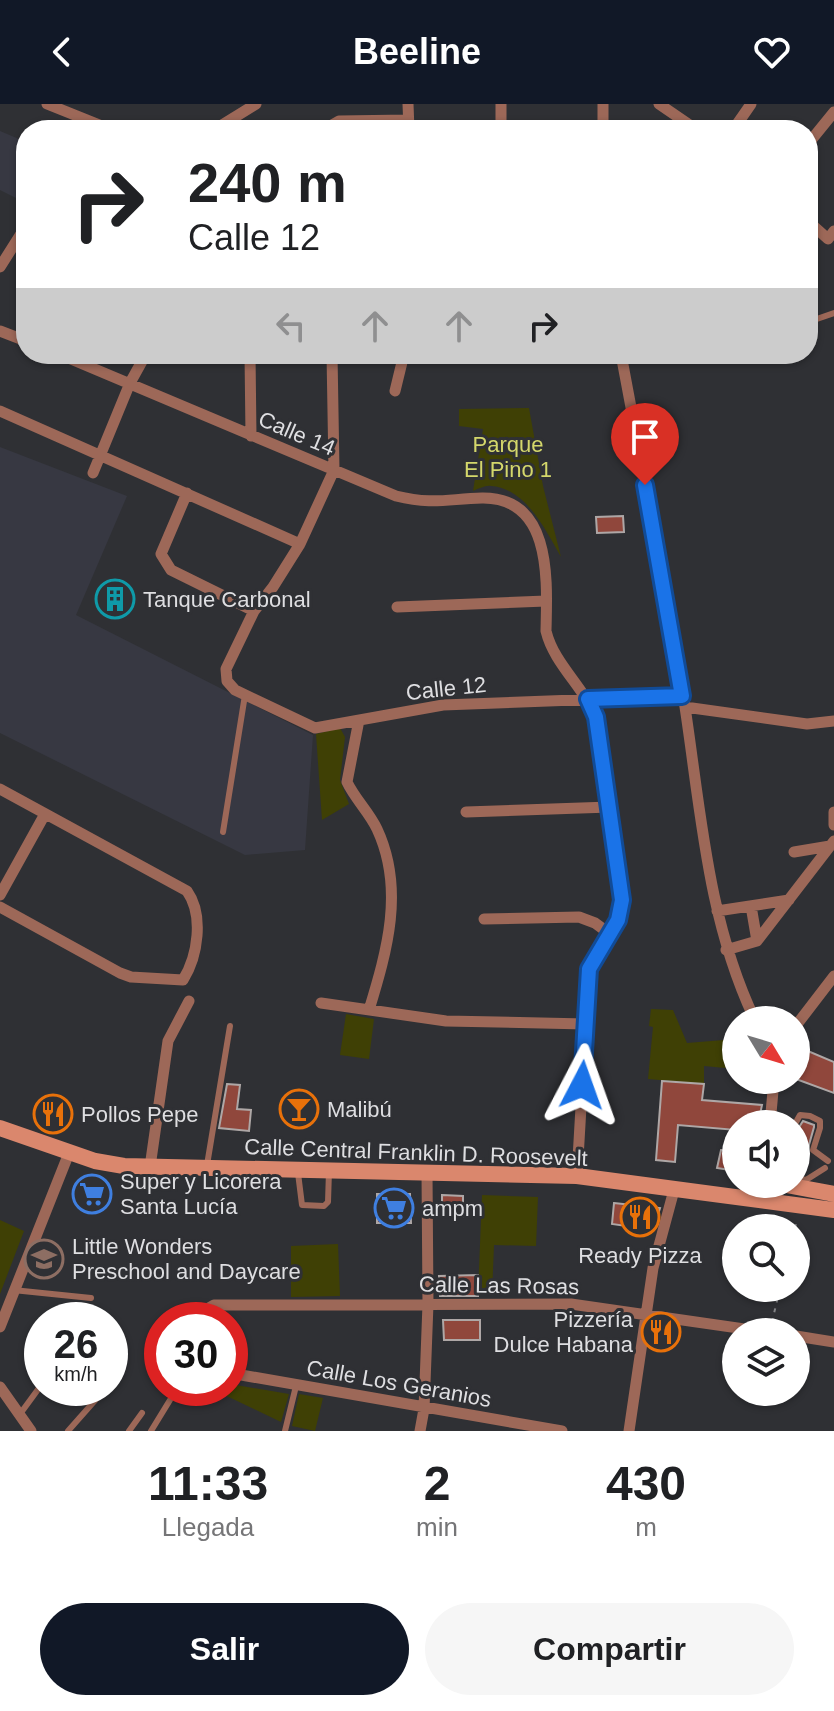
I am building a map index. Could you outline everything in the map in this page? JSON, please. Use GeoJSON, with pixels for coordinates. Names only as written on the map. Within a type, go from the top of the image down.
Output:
{"type":"FeatureCollection","features":[{"type":"Feature","properties":{"kind":"main road","name":"Calle Central Franklin D. Roosevelt"},"geometry":{"type":"LineString","coordinates":[[0,1128],[95,1161],[150,1167],[577,1176],[674,1190],[722,1192]]}},
{"type":"Feature","properties":{"kind":"main road"},"geometry":{"type":"LineString","coordinates":[[810,1189],[834,1194]]}},
{"type":"Feature","properties":{"kind":"main road","name":"Calle Central Franklin D. Roosevelt"},"geometry":{"type":"LineString","coordinates":[[779,1198],[834,1210]]}},
{"type":"Feature","properties":{"kind":"street"},"geometry":{"type":"LineString","coordinates":[[47,104],[87,120]]}},
{"type":"Feature","properties":{"kind":"street"},"geometry":{"type":"LineString","coordinates":[[230,120],[256,104]]}},
{"type":"Feature","properties":{"kind":"street"},"geometry":{"type":"LineString","coordinates":[[659,104],[682,120]]}},
{"type":"Feature","properties":{"kind":"street"},"geometry":{"type":"LineString","coordinates":[[818,132],[834,112]]}},
{"type":"Feature","properties":{"kind":"street"},"geometry":{"type":"LineString","coordinates":[[0,267],[16,242]]}},
{"type":"Feature","properties":{"kind":"street","name":"Calle 14"},"geometry":{"type":"LineString","coordinates":[[83,364],[396,496],[437,503],[494,498],[506,502],[525,515],[539,536],[546,601]]}},
{"type":"Feature","properties":{"kind":"street"},"geometry":{"type":"LineString","coordinates":[[93,473],[140,364]]}},
{"type":"Feature","properties":{"kind":"street"},"geometry":{"type":"LineString","coordinates":[[250,364],[251,436]]}},
{"type":"Feature","properties":{"kind":"street"},"geometry":{"type":"LineString","coordinates":[[187,493],[161,554],[164,562],[171,570],[254,611],[300,544],[334,470],[332,364]]}},
{"type":"Feature","properties":{"kind":"street"},"geometry":{"type":"LineString","coordinates":[[395,391],[402,364]]}},
{"type":"Feature","properties":{"kind":"street"},"geometry":{"type":"LineString","coordinates":[[623,364],[684,702],[693,779],[717,911],[726,950],[748,1006]]}},
{"type":"Feature","properties":{"kind":"street"},"geometry":{"type":"LineString","coordinates":[[0,411],[300,544]]}},
{"type":"Feature","properties":{"kind":"street"},"geometry":{"type":"LineString","coordinates":[[397,607],[546,601],[549,642],[588,699],[596,717],[622,900],[618,920],[589,969],[577,1176]]}},
{"type":"Feature","properties":{"kind":"street","name":"Calle 12"},"geometry":{"type":"LineString","coordinates":[[254,611],[226,669],[227,681],[235,690],[315,728],[443,705],[588,699],[684,702],[807,724],[834,721]]}},
{"type":"Feature","properties":{"kind":"street"},"geometry":{"type":"LineString","coordinates":[[359,720],[347,782],[376,827],[383,845],[391,899],[388,945],[369,1010]]}},
{"type":"Feature","properties":{"kind":"street"},"geometry":{"type":"LineString","coordinates":[[0,789],[187,891],[191,897],[198,942],[186,976],[178,981],[120,973],[0,907]]}},
{"type":"Feature","properties":{"kind":"street"},"geometry":{"type":"LineString","coordinates":[[466,812],[610,807]]}},
{"type":"Feature","properties":{"kind":"street"},"geometry":{"type":"LineString","coordinates":[[834,812],[834,825]]}},
{"type":"Feature","properties":{"kind":"street"},"geometry":{"type":"LineString","coordinates":[[0,895],[45,814]]}},
{"type":"Feature","properties":{"kind":"street"},"geometry":{"type":"LineString","coordinates":[[726,950],[757,941],[832,844]]}},
{"type":"Feature","properties":{"kind":"street"},"geometry":{"type":"LineString","coordinates":[[794,852],[832,844]]}},
{"type":"Feature","properties":{"kind":"street"},"geometry":{"type":"LineString","coordinates":[[717,911],[789,900]]}},
{"type":"Feature","properties":{"kind":"street"},"geometry":{"type":"LineString","coordinates":[[751,906],[757,941]]}},
{"type":"Feature","properties":{"kind":"street"},"geometry":{"type":"LineString","coordinates":[[484,919],[579,917],[610,934]]}},
{"type":"Feature","properties":{"kind":"street"},"geometry":{"type":"LineString","coordinates":[[810,1007],[834,976]]}},
{"type":"Feature","properties":{"kind":"street"},"geometry":{"type":"LineString","coordinates":[[150,1167],[168,1041],[189,1001]]}},
{"type":"Feature","properties":{"kind":"street"},"geometry":{"type":"LineString","coordinates":[[321,1003],[446,1021],[586,1024]]}},
{"type":"Feature","properties":{"kind":"street"},"geometry":{"type":"LineString","coordinates":[[0,1327],[69,1153]]}},
{"type":"Feature","properties":{"kind":"street"},"geometry":{"type":"LineString","coordinates":[[420,1431],[424,1409],[428,1304],[427,1173]]}},
{"type":"Feature","properties":{"kind":"street"},"geometry":{"type":"LineString","coordinates":[[629,1431],[644,1314],[674,1190]]}},
{"type":"Feature","properties":{"kind":"street","name":"Calle Las Rosas"},"geometry":{"type":"LineString","coordinates":[[248,1306],[571,1304],[722,1325]]}},
{"type":"Feature","properties":{"kind":"street"},"geometry":{"type":"LineString","coordinates":[[810,1338],[834,1342]]}},
{"type":"Feature","properties":{"kind":"street","name":"Calle Los Geranios"},"geometry":{"type":"LineString","coordinates":[[248,1377],[562,1431]]}},
{"type":"Feature","properties":{"kind":"street"},"geometry":{"type":"LineString","coordinates":[[0,1387],[31,1431]]}},
{"type":"Feature","properties":{"kind":"lane"},"geometry":{"type":"LineString","coordinates":[[223,832],[245,695]]}},
{"type":"Feature","properties":{"kind":"lane"},"geometry":{"type":"LineString","coordinates":[[206,1168],[230,1026]]}},
{"type":"Feature","properties":{"kind":"lane"},"geometry":{"type":"LineString","coordinates":[[810,1116],[820,1121],[813,1150],[826,1164],[810,1177]]}},
{"type":"Feature","properties":{"kind":"lane"},"geometry":{"type":"LineString","coordinates":[[298,1169],[300,1202],[304,1207],[324,1206],[328,1202],[329,1170]]}},
{"type":"Feature","properties":{"kind":"lane"},"geometry":{"type":"LineString","coordinates":[[13,1290],[91,1298]]}},
{"type":"Feature","properties":{"kind":"lane"},"geometry":{"type":"LineString","coordinates":[[285,1431],[296,1386]]}},
{"type":"Feature","properties":{"kind":"lane"},"geometry":{"type":"LineString","coordinates":[[19,1415],[26,1406]]}},
{"type":"Feature","properties":{"kind":"lane"},"geometry":{"type":"LineString","coordinates":[[68,1431],[90,1406]]}},
{"type":"Feature","properties":{"kind":"lane"},"geometry":{"type":"LineString","coordinates":[[151,1431],[166,1406]]}},
{"type":"Feature","properties":{"kind":"lane"},"geometry":{"type":"LineString","coordinates":[[129,1431],[142,1413]]}},
{"type":"Feature","properties":{"kind":"shaded area"},"geometry":{"type":"Polygon","coordinates":[[[0,131],[16,138],[16,198],[0,190],[0,131]]]}},
{"type":"Feature","properties":{"kind":"shaded area"},"geometry":{"type":"Polygon","coordinates":[[[0,447],[127,496],[76,615],[313,735],[305,850],[245,855],[0,733],[0,447]]]}},
{"type":"Feature","properties":{"kind":"green space","name":"Parque El Pino 1"},"geometry":{"type":"Polygon","coordinates":[[[529,408],[543,486],[561,557],[534,512],[515,494],[491,486],[473,491],[483,429],[459,426],[459,409],[529,408]]]}},
{"type":"Feature","properties":{"kind":"green space"},"geometry":{"type":"Polygon","coordinates":[[[340,728],[345,737],[340,780],[349,804],[322,820],[316,734],[340,728]]]}},
{"type":"Feature","properties":{"kind":"green space"},"geometry":{"type":"Polygon","coordinates":[[[651,1009],[673,1010],[687,1043],[722,1040],[722,1068],[704,1066],[704,1084],[648,1079],[653,1027],[649,1026],[651,1009]]]}},
{"type":"Feature","properties":{"kind":"green space"},"geometry":{"type":"Polygon","coordinates":[[[346,1014],[374,1019],[369,1059],[340,1055],[346,1014]]]}},
{"type":"Feature","properties":{"kind":"green space"},"geometry":{"type":"Polygon","coordinates":[[[482,1195],[538,1197],[536,1246],[494,1245],[492,1295],[478,1294],[482,1195]]]}},
{"type":"Feature","properties":{"kind":"green space"},"geometry":{"type":"Polygon","coordinates":[[[0,1220],[24,1231],[0,1294],[0,1220]]]}},
{"type":"Feature","properties":{"kind":"green space"},"geometry":{"type":"Polygon","coordinates":[[[338,1244],[340,1296],[291,1297],[291,1246],[338,1244]]]}},
{"type":"Feature","properties":{"kind":"green space"},"geometry":{"type":"Polygon","coordinates":[[[248,1387],[289,1394],[281,1422],[248,1406],[248,1387]]]}},
{"type":"Feature","properties":{"kind":"green space"},"geometry":{"type":"Polygon","coordinates":[[[299,1394],[323,1398],[315,1431],[292,1426],[299,1394]]]}},
{"type":"Feature","properties":{"kind":"building"},"geometry":{"type":"Polygon","coordinates":[[[623,516],[624,532],[597,533],[596,517],[623,516]]]}},
{"type":"Feature","properties":{"kind":"building","name":"Tanque Carbonal"},"geometry":{"type":"Polygon","coordinates":[[[115,580],[128,585],[133,598],[128,611],[115,616],[102,611],[97,598],[102,585],[115,580]]]}},
{"type":"Feature","properties":{"kind":"building"},"geometry":{"type":"Polygon","coordinates":[[[810,1052],[834,1062],[834,1093],[810,1084],[810,1052]]]}},
{"type":"Feature","properties":{"kind":"building"},"geometry":{"type":"Polygon","coordinates":[[[662,1081],[704,1084],[702,1100],[762,1105],[761,1110],[722,1110],[722,1129],[678,1125],[675,1162],[656,1160],[662,1081]]]}},
{"type":"Feature","properties":{"kind":"building"},"geometry":{"type":"Polygon","coordinates":[[[227,1084],[240,1085],[237,1109],[251,1110],[249,1131],[219,1128],[227,1084]]]}},
{"type":"Feature","properties":{"kind":"building"},"geometry":{"type":"Polygon","coordinates":[[[721,1150],[722,1150],[722,1169],[717,1168],[721,1150]]]}},
{"type":"Feature","properties":{"kind":"building","name":"ampm"},"geometry":{"type":"Polygon","coordinates":[[[377,1194],[410,1194],[411,1223],[377,1223],[377,1194]]]}},
{"type":"Feature","properties":{"kind":"building"},"geometry":{"type":"Polygon","coordinates":[[[442,1195],[463,1196],[463,1217],[442,1216],[442,1195]]]}},
{"type":"Feature","properties":{"kind":"building"},"geometry":{"type":"Polygon","coordinates":[[[614,1203],[660,1208],[653,1230],[612,1224],[614,1203]]]}},
{"type":"Feature","properties":{"kind":"building"},"geometry":{"type":"Polygon","coordinates":[[[478,1275],[478,1296],[440,1296],[439,1276],[478,1275]]]}},
{"type":"Feature","properties":{"kind":"building"},"geometry":{"type":"Polygon","coordinates":[[[443,1320],[480,1320],[480,1340],[444,1340],[443,1320]]]}},
{"type":"Feature","properties":{"kind":"place","name":"Tanque Carbonal"},"geometry":{"type":"Point","coordinates":[115,599]}},
{"type":"Feature","properties":{"kind":"place","name":"Malibú"},"geometry":{"type":"Point","coordinates":[299,1109]}},
{"type":"Feature","properties":{"kind":"place","name":"Pollos Pepe"},"geometry":{"type":"Point","coordinates":[53,1114]}},
{"type":"Feature","properties":{"kind":"place","name":"Super y Licorera Santa Lucía"},"geometry":{"type":"Point","coordinates":[92,1194]}},
{"type":"Feature","properties":{"kind":"place","name":"ampm"},"geometry":{"type":"Point","coordinates":[394,1208]}},
{"type":"Feature","properties":{"kind":"place","name":"Ready Pizza"},"geometry":{"type":"Point","coordinates":[640,1217]}},
{"type":"Feature","properties":{"kind":"place","name":"Little Wonders Preschool and Daycare"},"geometry":{"type":"Point","coordinates":[44,1259]}},
{"type":"Feature","properties":{"kind":"place","name":"Pizzería Dulce Habana"},"geometry":{"type":"Point","coordinates":[661,1332]}},
{"type":"Feature","properties":{"kind":"route"},"geometry":{"type":"LineString","coordinates":[[582,1085],[589,969],[618,920],[622,900],[596,717],[588,699],[682,696],[645,485]]}}]}
